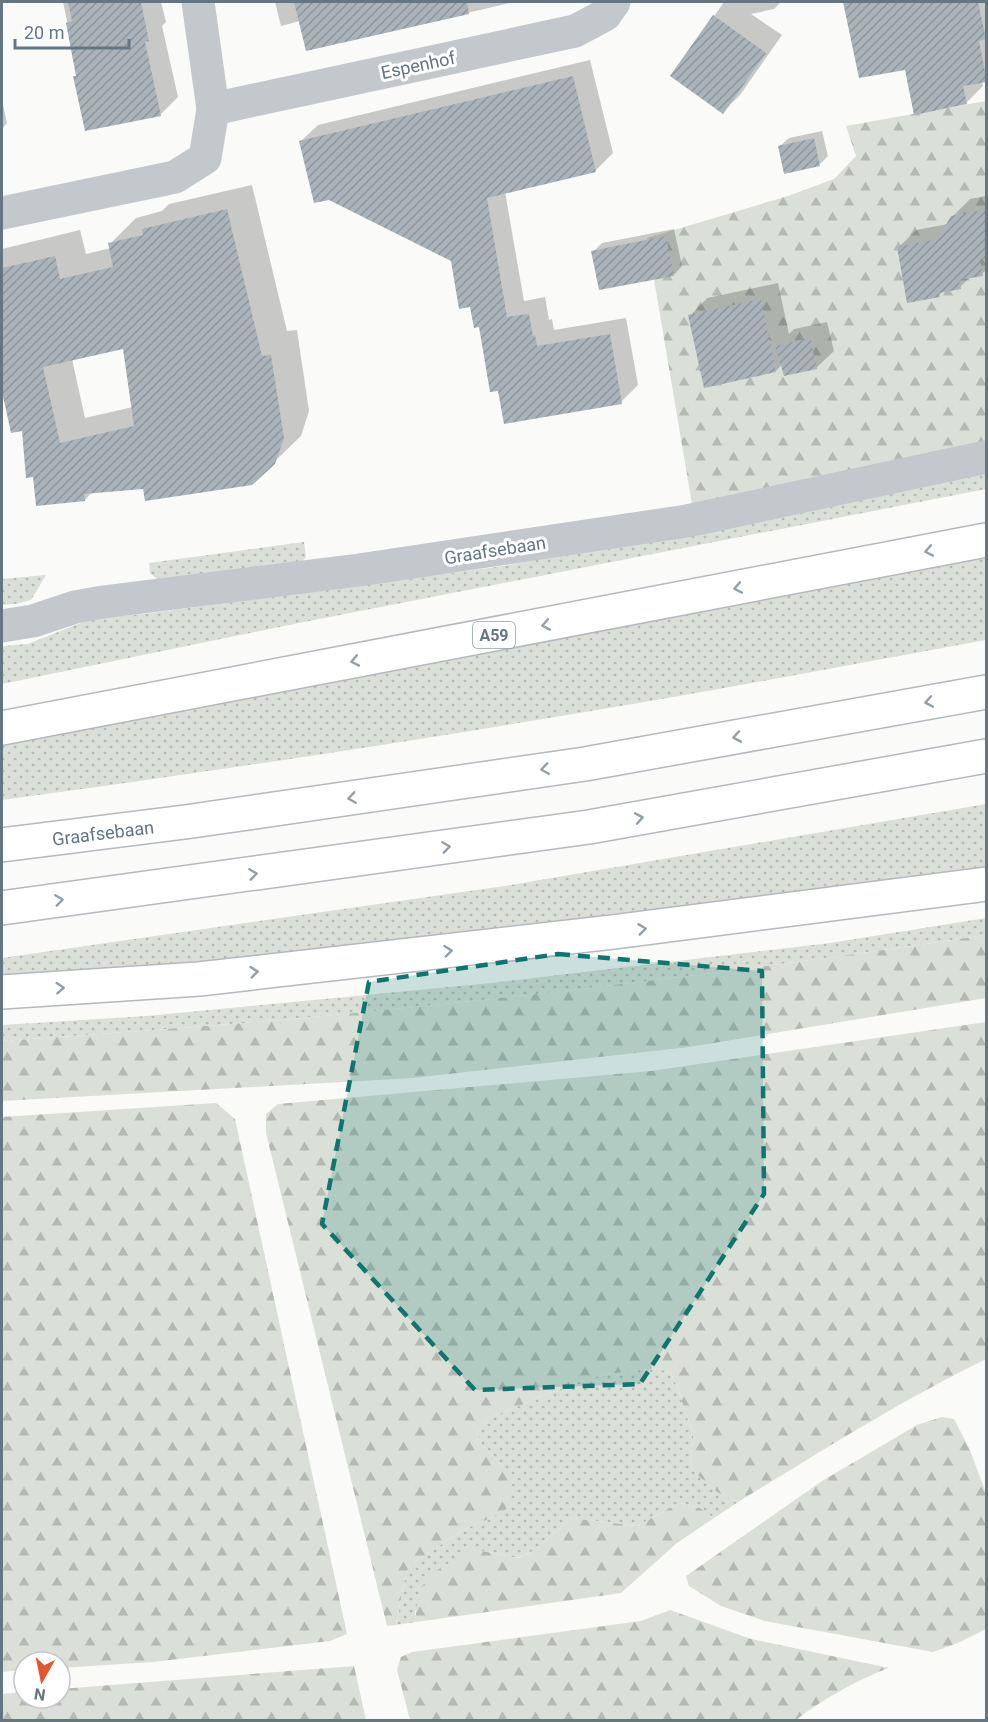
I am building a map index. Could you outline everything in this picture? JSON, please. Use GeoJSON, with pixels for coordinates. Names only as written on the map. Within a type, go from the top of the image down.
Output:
{"type":"FeatureCollection","features":[{"type":"Feature","properties":{"kind":"highway","name":"A59"},"geometry":{"type":"LineString","coordinates":[[2,728],[987,540]]}},
{"type":"Feature","properties":{"kind":"highway","name":"Graafsebaan"},"geometry":{"type":"LineString","coordinates":[[2,845],[185,822],[585,764],[987,692]]}},
{"type":"Feature","properties":{"kind":"highway"},"geometry":{"type":"LineString","coordinates":[[2,908],[589,827],[987,756]]}},
{"type":"Feature","properties":{"kind":"highway"},"geometry":{"type":"LineString","coordinates":[[2,992],[210,977],[613,932],[987,884]]}},
{"type":"Feature","properties":{"kind":"street"},"geometry":{"type":"LineString","coordinates":[[2,213],[176,177],[205,158],[213,110],[198,2]]}},
{"type":"Feature","properties":{"kind":"street","name":"Espenhof"},"geometry":{"type":"LineString","coordinates":[[213,110],[575,31],[605,15],[614,2]]}},
{"type":"Feature","properties":{"kind":"street","name":"Graafsebaan"},"geometry":{"type":"LineString","coordinates":[[2,626],[33,621],[75,607],[104,602],[359,570],[687,521],[987,457]]}},
{"type":"Feature","properties":{"kind":"highlighted area"},"geometry":{"type":"Polygon","coordinates":[[[558,954],[762,971],[764,1194],[640,1384],[475,1390],[322,1224],[369,982],[558,954]]]}},
{"type":"Feature","properties":{"kind":"green space"},"geometry":{"type":"Polygon","coordinates":[[[986,101],[986,446],[693,510],[647,238],[788,196],[834,179],[856,156],[846,126],[986,101]]]}},
{"type":"Feature","properties":{"kind":"green space"},"geometry":{"type":"Polygon","coordinates":[[[986,470],[986,489],[299,623],[2,684],[2,646],[28,644],[93,618],[144,614],[503,566],[680,534],[986,470]]]}},
{"type":"Feature","properties":{"kind":"green space"},"geometry":{"type":"Polygon","coordinates":[[[304,542],[306,557],[301,563],[157,579],[150,573],[149,563],[304,542]]]}},
{"type":"Feature","properties":{"kind":"green space"},"geometry":{"type":"Polygon","coordinates":[[[986,553],[986,640],[697,693],[493,727],[2,800],[2,742],[986,553]]]}},
{"type":"Feature","properties":{"kind":"green space"},"geometry":{"type":"Polygon","coordinates":[[[46,575],[31,600],[2,605],[2,579],[46,575]]]}},
{"type":"Feature","properties":{"kind":"green space"},"geometry":{"type":"Polygon","coordinates":[[[986,804],[986,873],[650,921],[2,982],[2,958],[511,885],[986,804]]]}},
{"type":"Feature","properties":{"kind":"green space"},"geometry":{"type":"Polygon","coordinates":[[[986,918],[986,935],[656,980],[324,1016],[2,1041],[2,1025],[147,1016],[491,983],[830,943],[986,918]]]}},
{"type":"Feature","properties":{"kind":"green space"},"geometry":{"type":"Polygon","coordinates":[[[986,935],[986,998],[689,1047],[413,1078],[2,1101],[2,1041],[284,1020],[407,1008],[739,970],[986,935]]]}},
{"type":"Feature","properties":{"kind":"green space"},"geometry":{"type":"Polygon","coordinates":[[[986,1022],[986,1359],[891,1410],[738,1502],[717,1492],[696,1474],[690,1462],[694,1433],[678,1388],[671,1374],[658,1368],[606,1374],[580,1381],[489,1418],[477,1433],[479,1442],[504,1467],[513,1487],[508,1508],[463,1530],[410,1565],[406,1573],[396,1625],[387,1626],[266,1133],[266,1114],[278,1104],[651,1071],[986,1022]]]}},
{"type":"Feature","properties":{"kind":"green space"},"geometry":{"type":"Polygon","coordinates":[[[216,1103],[235,1119],[347,1634],[330,1641],[153,1662],[72,1667],[72,1650],[12,1650],[12,1671],[2,1672],[2,1117],[216,1103]]]}},
{"type":"Feature","properties":{"kind":"green space"},"geometry":{"type":"Polygon","coordinates":[[[658,1368],[671,1374],[678,1388],[694,1433],[690,1462],[696,1474],[717,1492],[738,1502],[714,1518],[700,1508],[679,1503],[637,1526],[572,1518],[533,1551],[517,1558],[472,1549],[415,1611],[416,1622],[396,1625],[406,1573],[410,1565],[463,1530],[493,1517],[504,1467],[479,1442],[477,1433],[489,1418],[580,1381],[606,1374],[658,1368]]]}},
{"type":"Feature","properties":{"kind":"green space"},"geometry":{"type":"Polygon","coordinates":[[[942,1417],[954,1419],[969,1448],[986,1493],[986,1629],[933,1652],[765,1621],[721,1606],[689,1586],[686,1576],[822,1481],[917,1425],[942,1417]]]}},
{"type":"Feature","properties":{"kind":"green space"},"geometry":{"type":"Polygon","coordinates":[[[679,1503],[700,1508],[714,1518],[677,1543],[621,1593],[416,1622],[418,1597],[426,1580],[439,1569],[472,1549],[518,1558],[533,1551],[572,1518],[637,1526],[679,1503]]]}},
{"type":"Feature","properties":{"kind":"green space"},"geometry":{"type":"Polygon","coordinates":[[[670,1610],[751,1639],[889,1668],[841,1691],[796,1720],[410,1720],[397,1670],[401,1657],[412,1652],[641,1621],[670,1610]]]}},
{"type":"Feature","properties":{"kind":"green space"},"geometry":{"type":"Polygon","coordinates":[[[354,1666],[366,1720],[2,1720],[2,1694],[12,1693],[12,1710],[72,1710],[72,1688],[354,1666]]]}},
{"type":"Feature","properties":{"kind":"building"},"geometry":{"type":"Polygon","coordinates":[[[68,2],[141,2],[149,41],[145,42],[161,116],[85,131],[73,76],[76,76],[66,23],[72,21],[68,2]]]}},
{"type":"Feature","properties":{"kind":"building"},"geometry":{"type":"Polygon","coordinates":[[[294,2],[467,2],[469,14],[306,51],[294,2]]]}},
{"type":"Feature","properties":{"kind":"building"},"geometry":{"type":"Polygon","coordinates":[[[843,2],[978,2],[986,39],[979,41],[987,82],[963,86],[967,104],[914,115],[905,70],[859,78],[843,2]]]}},
{"type":"Feature","properties":{"kind":"building"},"geometry":{"type":"Polygon","coordinates":[[[713,15],[766,53],[723,114],[670,76],[713,15]]]}},
{"type":"Feature","properties":{"kind":"building"},"geometry":{"type":"Polygon","coordinates":[[[573,76],[596,172],[487,198],[507,317],[529,314],[537,346],[610,334],[622,404],[504,424],[498,391],[490,392],[479,327],[474,328],[470,307],[459,309],[451,261],[329,200],[314,203],[299,141],[573,76]]]}},
{"type":"Feature","properties":{"kind":"building"},"geometry":{"type":"Polygon","coordinates":[[[814,138],[820,166],[784,174],[778,146],[814,138]]]}},
{"type":"Feature","properties":{"kind":"building"},"geometry":{"type":"Polygon","coordinates":[[[227,209],[262,356],[271,355],[284,438],[275,464],[252,485],[145,501],[143,489],[84,494],[85,501],[36,506],[33,477],[26,478],[22,431],[11,433],[2,391],[2,268],[55,256],[60,279],[113,267],[108,243],[143,235],[142,229],[227,209]],[[123,349],[43,367],[60,443],[134,426],[123,349]]]}},
{"type":"Feature","properties":{"kind":"building"},"geometry":{"type":"Polygon","coordinates":[[[987,209],[987,258],[980,259],[983,276],[959,280],[961,289],[939,293],[940,297],[907,303],[897,247],[938,239],[951,216],[987,209]]]}},
{"type":"Feature","properties":{"kind":"building"},"geometry":{"type":"Polygon","coordinates":[[[666,236],[674,276],[599,290],[591,251],[666,236]]]}},
{"type":"Feature","properties":{"kind":"building"},"geometry":{"type":"Polygon","coordinates":[[[761,299],[776,372],[704,388],[688,315],[761,299]]]}},
{"type":"Feature","properties":{"kind":"building"},"geometry":{"type":"Polygon","coordinates":[[[810,338],[817,369],[784,376],[775,346],[810,338]]]}}]}
